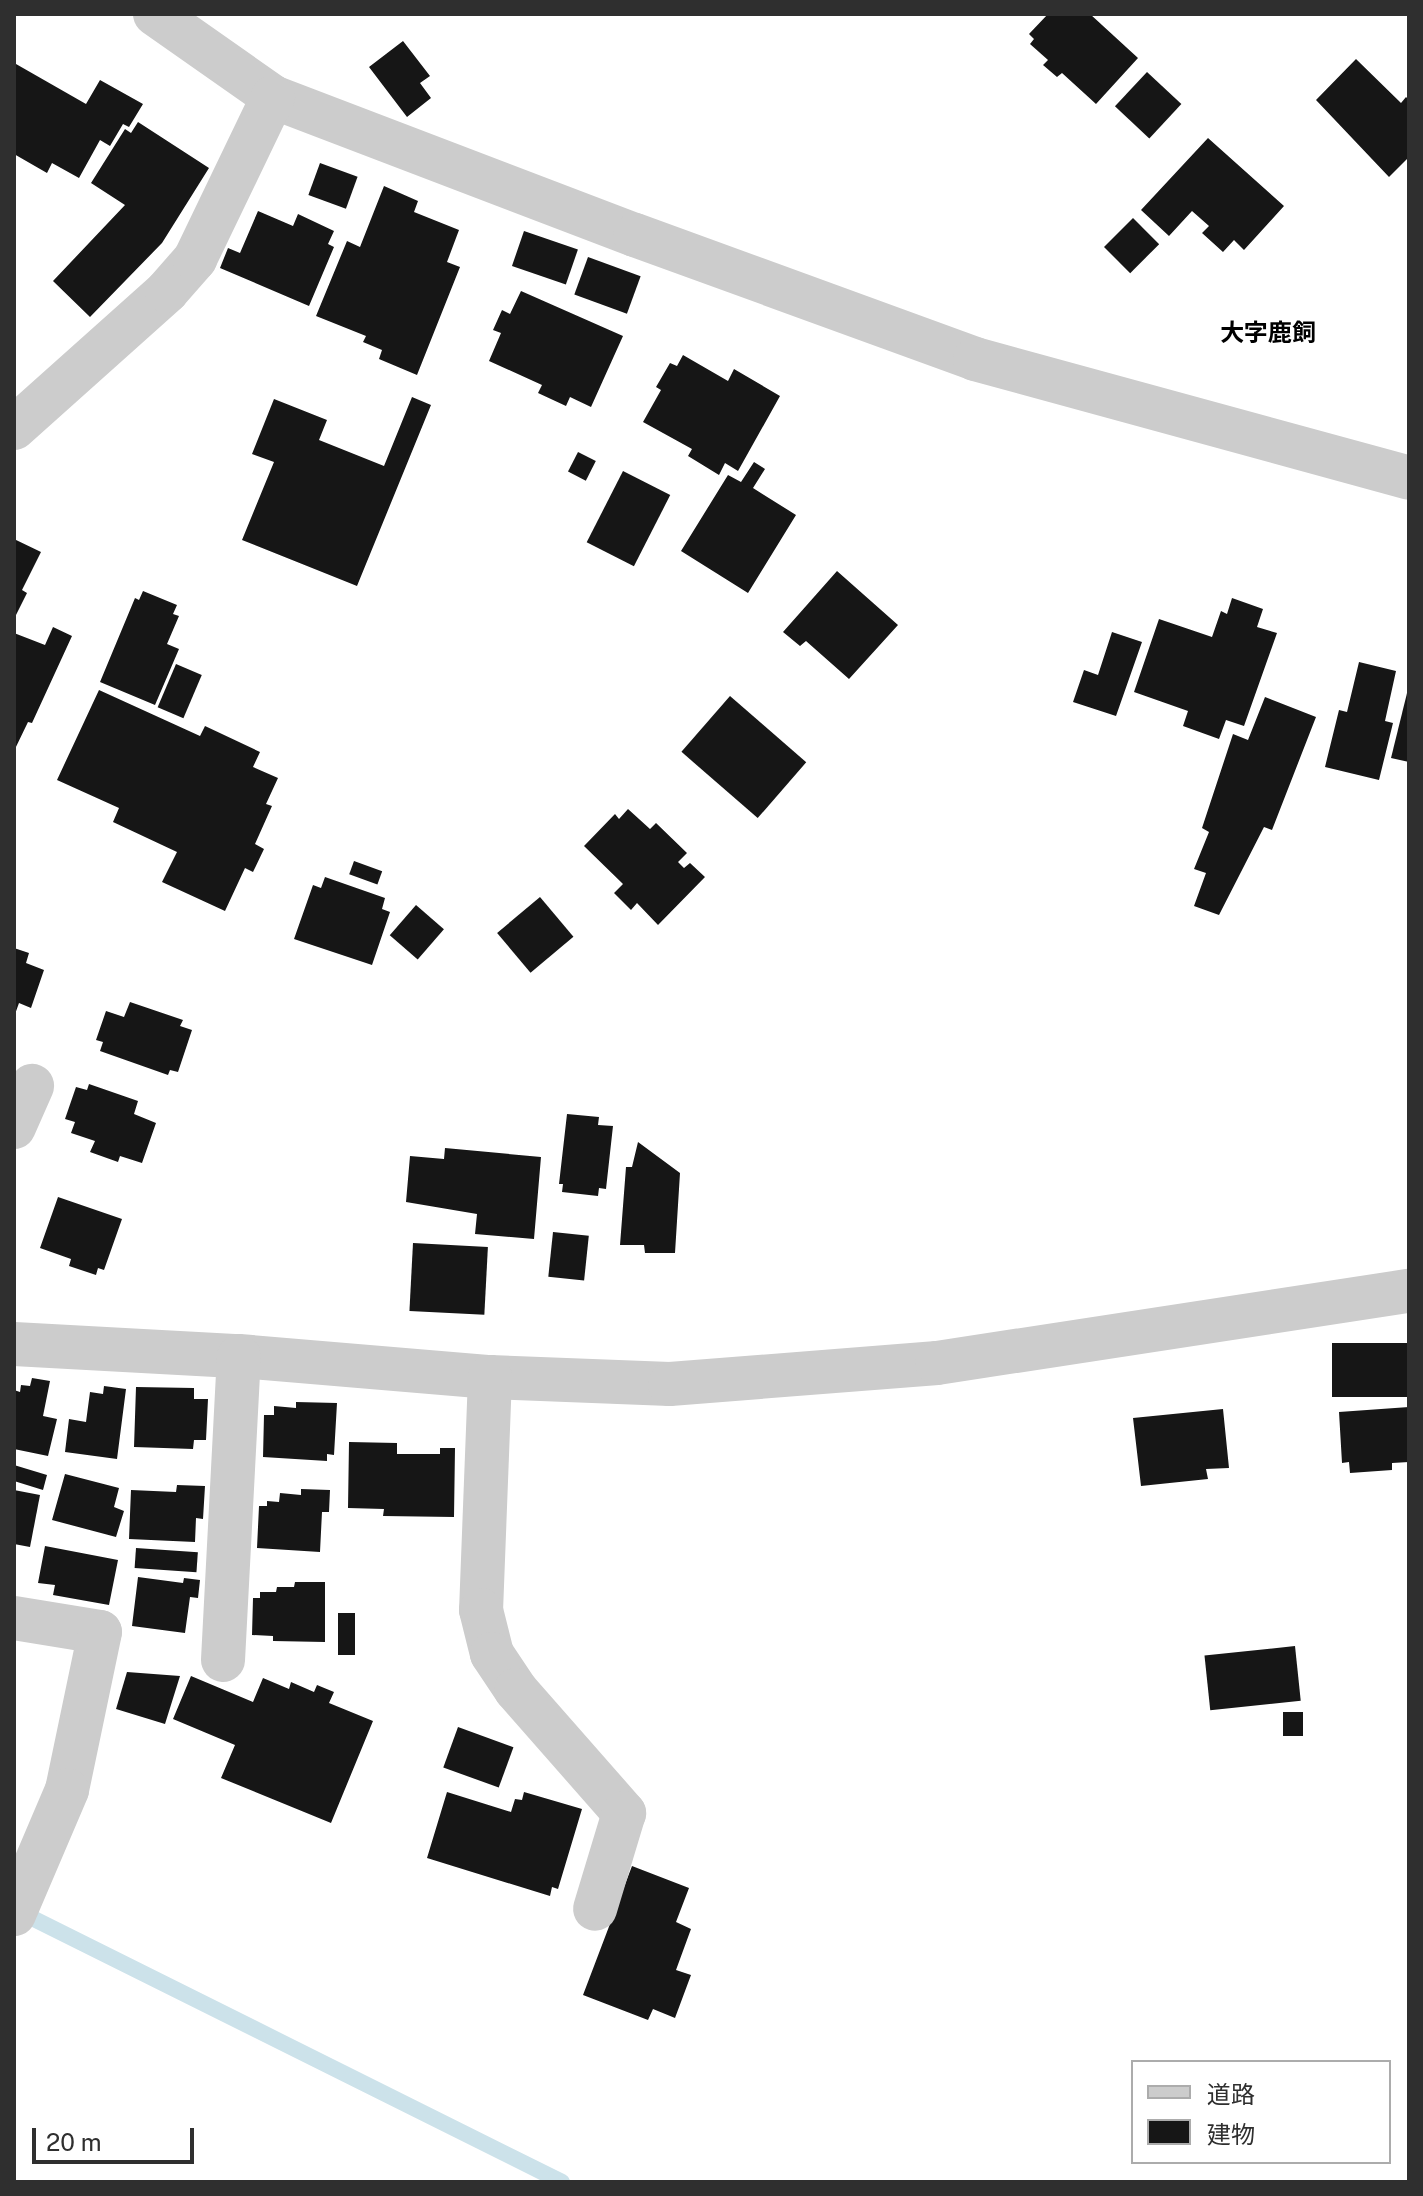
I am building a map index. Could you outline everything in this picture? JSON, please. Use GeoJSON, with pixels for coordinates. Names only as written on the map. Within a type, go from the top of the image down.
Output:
{"type":"FeatureCollection","features":[{"type":"Feature","properties":{"kind":"street"},"geometry":{"type":"LineString","coordinates":[[155,14],[273,97],[975,359],[1409,478]]}},
{"type":"Feature","properties":{"kind":"street"},"geometry":{"type":"LineString","coordinates":[[14,428],[167,291],[195,259],[273,97]]}},
{"type":"Feature","properties":{"kind":"street"},"geometry":{"type":"LineString","coordinates":[[14,1127],[32,1086]]}},
{"type":"Feature","properties":{"kind":"street"},"geometry":{"type":"LineString","coordinates":[[14,1344],[239,1356],[490,1377],[670,1384],[937,1363],[1409,1291]]}},
{"type":"Feature","properties":{"kind":"street"},"geometry":{"type":"LineString","coordinates":[[223,1660],[239,1356]]}},
{"type":"Feature","properties":{"kind":"street"},"geometry":{"type":"LineString","coordinates":[[490,1377],[481,1610],[492,1654],[516,1690],[624,1813],[595,1909]]}},
{"type":"Feature","properties":{"kind":"street"},"geometry":{"type":"LineString","coordinates":[[14,1618],[100,1632],[67,1790],[14,1914]]}},
{"type":"Feature","properties":{"kind":"building"},"geometry":{"type":"Polygon","coordinates":[[[1048,14],[1090,14],[1138,58],[1096,104],[1062,73],[1057,77],[1043,65],[1048,60],[1030,44],[1034,39],[1029,34],[1048,14]]]}},
{"type":"Feature","properties":{"kind":"building"},"geometry":{"type":"Polygon","coordinates":[[[403,41],[430,76],[420,83],[431,98],[407,117],[369,67],[403,41]]]}},
{"type":"Feature","properties":{"kind":"building"},"geometry":{"type":"Polygon","coordinates":[[[1356,59],[1401,103],[1406,97],[1409,100],[1409,157],[1389,177],[1316,100],[1356,59]]]}},
{"type":"Feature","properties":{"kind":"building"},"geometry":{"type":"Polygon","coordinates":[[[16,64],[86,104],[100,80],[143,104],[129,127],[123,124],[110,146],[100,140],[79,178],[52,163],[47,173],[14,154],[16,64]]]}},
{"type":"Feature","properties":{"kind":"building"},"geometry":{"type":"Polygon","coordinates":[[[1147,72],[1181,104],[1149,138],[1115,106],[1147,72]]]}},
{"type":"Feature","properties":{"kind":"building"},"geometry":{"type":"Polygon","coordinates":[[[138,122],[209,168],[162,243],[90,317],[53,281],[125,205],[91,183],[125,129],[131,133],[138,122]]]}},
{"type":"Feature","properties":{"kind":"building"},"geometry":{"type":"Polygon","coordinates":[[[1208,138],[1284,206],[1244,250],[1234,240],[1223,252],[1202,233],[1209,226],[1192,211],[1169,236],[1141,210],[1208,138]]]}},
{"type":"Feature","properties":{"kind":"building"},"geometry":{"type":"Polygon","coordinates":[[[320,163],[358,177],[346,209],[308,195],[320,163]]]}},
{"type":"Feature","properties":{"kind":"building"},"geometry":{"type":"Polygon","coordinates":[[[384,186],[418,201],[414,212],[459,230],[447,262],[460,267],[417,375],[379,359],[382,350],[363,342],[366,336],[316,316],[347,241],[360,247],[384,186]]]}},
{"type":"Feature","properties":{"kind":"building"},"geometry":{"type":"Polygon","coordinates":[[[258,211],[293,226],[298,214],[334,231],[328,244],[334,247],[309,306],[220,268],[228,248],[240,253],[258,211]]]}},
{"type":"Feature","properties":{"kind":"building"},"geometry":{"type":"Polygon","coordinates":[[[1133,218],[1159,244],[1130,273],[1104,247],[1133,218]]]}},
{"type":"Feature","properties":{"kind":"building"},"geometry":{"type":"Polygon","coordinates":[[[524,231],[578,250],[566,285],[512,266],[524,231]]]}},
{"type":"Feature","properties":{"kind":"building"},"geometry":{"type":"Polygon","coordinates":[[[588,257],[641,276],[627,314],[574,295],[588,257]]]}},
{"type":"Feature","properties":{"kind":"building"},"geometry":{"type":"Polygon","coordinates":[[[521,291],[623,336],[591,407],[570,397],[566,406],[538,393],[542,385],[489,361],[501,333],[493,330],[502,310],[510,314],[521,291]]]}},
{"type":"Feature","properties":{"kind":"building"},"geometry":{"type":"Polygon","coordinates":[[[683,355],[728,381],[734,369],[780,396],[738,471],[725,463],[719,475],[688,456],[692,449],[643,422],[661,390],[656,387],[670,363],[677,366],[683,355]]]}},
{"type":"Feature","properties":{"kind":"building"},"geometry":{"type":"Polygon","coordinates":[[[412,397],[431,405],[357,586],[242,540],[274,462],[252,454],[274,399],[327,420],[319,440],[384,466],[412,397]]]}},
{"type":"Feature","properties":{"kind":"building"},"geometry":{"type":"Polygon","coordinates":[[[578,452],[596,461],[586,481],[568,472],[578,452]]]}},
{"type":"Feature","properties":{"kind":"building"},"geometry":{"type":"Polygon","coordinates":[[[754,462],[765,469],[753,488],[796,515],[748,593],[681,551],[728,475],[741,482],[754,462]]]}},
{"type":"Feature","properties":{"kind":"building"},"geometry":{"type":"Polygon","coordinates":[[[623,471],[670,495],[634,566],[587,542],[623,471]]]}},
{"type":"Feature","properties":{"kind":"building"},"geometry":{"type":"Polygon","coordinates":[[[14,539],[41,552],[22,590],[27,593],[14,619],[14,539]]]}},
{"type":"Feature","properties":{"kind":"building"},"geometry":{"type":"Polygon","coordinates":[[[837,571],[898,625],[849,679],[806,641],[800,646],[783,632],[837,571]]]}},
{"type":"Feature","properties":{"kind":"building"},"geometry":{"type":"Polygon","coordinates":[[[143,591],[177,605],[173,614],[179,616],[167,644],[179,649],[155,705],[100,682],[135,598],[139,600],[143,591]]]}},
{"type":"Feature","properties":{"kind":"building"},"geometry":{"type":"Polygon","coordinates":[[[1232,598],[1263,609],[1257,627],[1277,633],[1244,726],[1226,720],[1219,739],[1183,726],[1188,711],[1134,692],[1159,619],[1212,637],[1221,611],[1227,614],[1232,598]]]}},
{"type":"Feature","properties":{"kind":"building"},"geometry":{"type":"Polygon","coordinates":[[[53,627],[72,636],[32,723],[28,722],[14,751],[14,633],[45,645],[53,627]]]}},
{"type":"Feature","properties":{"kind":"building"},"geometry":{"type":"Polygon","coordinates":[[[1112,632],[1142,642],[1116,716],[1073,702],[1084,670],[1098,675],[1112,632]]]}},
{"type":"Feature","properties":{"kind":"building"},"geometry":{"type":"Polygon","coordinates":[[[1359,662],[1396,671],[1385,721],[1393,723],[1379,780],[1325,767],[1339,710],[1347,712],[1359,662]]]}},
{"type":"Feature","properties":{"kind":"building"},"geometry":{"type":"Polygon","coordinates":[[[176,664],[202,675],[183,718],[158,707],[176,664]]]}},
{"type":"Feature","properties":{"kind":"building"},"geometry":{"type":"Polygon","coordinates":[[[1409,685],[1409,762],[1391,758],[1409,685]]]}},
{"type":"Feature","properties":{"kind":"building"},"geometry":{"type":"Polygon","coordinates":[[[99,690],[200,736],[205,726],[260,752],[253,767],[278,778],[266,804],[272,806],[255,844],[264,849],[253,872],[245,868],[225,911],[162,882],[177,852],[113,822],[119,808],[57,780],[99,690]]]}},
{"type":"Feature","properties":{"kind":"building"},"geometry":{"type":"Polygon","coordinates":[[[730,696],[806,762],[758,818],[681,752],[730,696]]]}},
{"type":"Feature","properties":{"kind":"building"},"geometry":{"type":"Polygon","coordinates":[[[1265,697],[1316,717],[1272,830],[1264,827],[1219,915],[1194,906],[1206,873],[1194,869],[1209,832],[1202,828],[1233,734],[1248,740],[1265,697]]]}},
{"type":"Feature","properties":{"kind":"building"},"geometry":{"type":"Polygon","coordinates":[[[628,809],[650,829],[656,823],[687,853],[678,862],[684,868],[690,863],[705,877],[658,925],[637,903],[631,910],[614,893],[623,884],[584,846],[615,814],[619,819],[628,809]]]}},
{"type":"Feature","properties":{"kind":"building"},"geometry":{"type":"Polygon","coordinates":[[[354,861],[382,871],[377,884],[349,874],[354,861]]]}},
{"type":"Feature","properties":{"kind":"building"},"geometry":{"type":"Polygon","coordinates":[[[325,877],[385,898],[382,909],[390,912],[372,965],[294,939],[313,885],[321,888],[325,877]]]}},
{"type":"Feature","properties":{"kind":"building"},"geometry":{"type":"Polygon","coordinates":[[[540,897],[573,937],[531,973],[497,933],[540,897]]]}},
{"type":"Feature","properties":{"kind":"building"},"geometry":{"type":"Polygon","coordinates":[[[416,905],[444,929],[418,959],[390,935],[416,905]]]}},
{"type":"Feature","properties":{"kind":"building"},"geometry":{"type":"Polygon","coordinates":[[[14,948],[29,953],[26,963],[44,970],[31,1008],[19,1003],[14,1017],[14,948]]]}},
{"type":"Feature","properties":{"kind":"building"},"geometry":{"type":"Polygon","coordinates":[[[130,1002],[183,1020],[180,1026],[192,1030],[178,1072],[170,1070],[168,1075],[100,1051],[103,1042],[96,1040],[106,1011],[124,1017],[130,1002]]]}},
{"type":"Feature","properties":{"kind":"building"},"geometry":{"type":"Polygon","coordinates":[[[89,1084],[138,1101],[134,1114],[156,1123],[142,1163],[120,1156],[118,1162],[90,1152],[95,1141],[71,1133],[75,1122],[65,1119],[76,1087],[87,1090],[89,1084]]]}},
{"type":"Feature","properties":{"kind":"building"},"geometry":{"type":"Polygon","coordinates":[[[567,1114],[599,1117],[598,1125],[613,1126],[606,1189],[599,1188],[598,1196],[562,1192],[563,1184],[559,1184],[567,1114]]]}},
{"type":"Feature","properties":{"kind":"building"},"geometry":{"type":"Polygon","coordinates":[[[638,1142],[680,1173],[675,1253],[645,1253],[644,1245],[620,1245],[626,1167],[632,1167],[638,1142]]]}},
{"type":"Feature","properties":{"kind":"building"},"geometry":{"type":"Polygon","coordinates":[[[445,1148],[541,1157],[534,1239],[475,1234],[477,1214],[406,1202],[410,1156],[444,1159],[445,1148]]]}},
{"type":"Feature","properties":{"kind":"building"},"geometry":{"type":"Polygon","coordinates":[[[58,1197],[122,1219],[104,1270],[98,1268],[96,1275],[69,1266],[71,1259],[40,1248],[58,1197]]]}},
{"type":"Feature","properties":{"kind":"building"},"geometry":{"type":"Polygon","coordinates":[[[553,1232],[589,1236],[584,1281],[548,1277],[553,1232]]]}},
{"type":"Feature","properties":{"kind":"building"},"geometry":{"type":"Polygon","coordinates":[[[413,1243],[488,1247],[484,1315],[409,1311],[413,1243]]]}},
{"type":"Feature","properties":{"kind":"building"},"geometry":{"type":"Polygon","coordinates":[[[1332,1343],[1409,1343],[1409,1397],[1332,1397],[1332,1343]]]}},
{"type":"Feature","properties":{"kind":"building"},"geometry":{"type":"Polygon","coordinates":[[[32,1378],[50,1381],[43,1416],[57,1419],[48,1456],[14,1449],[14,1390],[20,1392],[21,1385],[30,1386],[32,1378]]]}},
{"type":"Feature","properties":{"kind":"building"},"geometry":{"type":"Polygon","coordinates":[[[104,1386],[126,1389],[117,1459],[65,1452],[69,1419],[86,1422],[90,1392],[103,1394],[104,1386]]]}},
{"type":"Feature","properties":{"kind":"building"},"geometry":{"type":"Polygon","coordinates":[[[136,1387],[194,1388],[194,1399],[208,1399],[206,1440],[194,1440],[193,1449],[134,1447],[136,1387]]]}},
{"type":"Feature","properties":{"kind":"building"},"geometry":{"type":"Polygon","coordinates":[[[296,1402],[337,1403],[334,1455],[327,1454],[327,1461],[263,1457],[264,1415],[274,1415],[274,1406],[296,1408],[296,1402]]]}},
{"type":"Feature","properties":{"kind":"building"},"geometry":{"type":"Polygon","coordinates":[[[1409,1407],[1409,1462],[1392,1463],[1392,1470],[1350,1473],[1349,1462],[1342,1463],[1339,1412],[1409,1407]]]}},
{"type":"Feature","properties":{"kind":"building"},"geometry":{"type":"Polygon","coordinates":[[[1223,1409],[1229,1468],[1206,1469],[1208,1479],[1141,1486],[1133,1418],[1223,1409]]]}},
{"type":"Feature","properties":{"kind":"building"},"geometry":{"type":"Polygon","coordinates":[[[349,1442],[397,1443],[397,1454],[440,1454],[440,1448],[455,1448],[454,1517],[383,1516],[384,1509],[348,1508],[349,1442]]]}},
{"type":"Feature","properties":{"kind":"building"},"geometry":{"type":"Polygon","coordinates":[[[14,1465],[47,1475],[43,1490],[14,1481],[14,1465]]]}},
{"type":"Feature","properties":{"kind":"building"},"geometry":{"type":"Polygon","coordinates":[[[65,1474],[119,1488],[114,1507],[124,1511],[116,1537],[52,1520],[65,1474]]]}},
{"type":"Feature","properties":{"kind":"building"},"geometry":{"type":"Polygon","coordinates":[[[177,1485],[205,1486],[203,1519],[196,1518],[195,1542],[129,1539],[131,1490],[176,1492],[177,1485]]]}},
{"type":"Feature","properties":{"kind":"building"},"geometry":{"type":"Polygon","coordinates":[[[301,1489],[330,1490],[329,1512],[322,1512],[320,1552],[257,1548],[259,1506],[267,1506],[267,1501],[279,1502],[280,1493],[301,1495],[301,1489]]]}},
{"type":"Feature","properties":{"kind":"building"},"geometry":{"type":"Polygon","coordinates":[[[14,1490],[40,1495],[30,1547],[14,1544],[14,1490]]]}},
{"type":"Feature","properties":{"kind":"building"},"geometry":{"type":"Polygon","coordinates":[[[45,1546],[118,1560],[109,1605],[53,1595],[55,1585],[38,1583],[45,1546]]]}},
{"type":"Feature","properties":{"kind":"building"},"geometry":{"type":"Polygon","coordinates":[[[136,1548],[198,1552],[196,1572],[135,1568],[136,1548]]]}},
{"type":"Feature","properties":{"kind":"building"},"geometry":{"type":"Polygon","coordinates":[[[138,1577],[183,1583],[184,1578],[200,1580],[198,1598],[190,1597],[185,1633],[132,1626],[138,1577]]]}},
{"type":"Feature","properties":{"kind":"building"},"geometry":{"type":"Polygon","coordinates":[[[295,1582],[325,1582],[325,1642],[273,1641],[273,1636],[252,1635],[253,1598],[260,1598],[260,1592],[276,1592],[277,1587],[294,1587],[295,1582]]]}},
{"type":"Feature","properties":{"kind":"building"},"geometry":{"type":"Polygon","coordinates":[[[338,1613],[355,1613],[355,1655],[338,1655],[338,1613]]]}},
{"type":"Feature","properties":{"kind":"building"},"geometry":{"type":"Polygon","coordinates":[[[1295,1646],[1301,1701],[1210,1710],[1204,1656],[1295,1646]]]}},
{"type":"Feature","properties":{"kind":"building"},"geometry":{"type":"Polygon","coordinates":[[[127,1672],[180,1676],[165,1724],[116,1709],[127,1672]]]}},
{"type":"Feature","properties":{"kind":"building"},"geometry":{"type":"Polygon","coordinates":[[[191,1676],[253,1702],[263,1678],[289,1689],[291,1682],[314,1692],[317,1685],[334,1692],[329,1703],[373,1721],[331,1823],[221,1778],[235,1745],[173,1719],[191,1676]]]}},
{"type":"Feature","properties":{"kind":"building"},"geometry":{"type":"Polygon","coordinates":[[[1283,1712],[1303,1712],[1303,1736],[1283,1736],[1283,1712]]]}},
{"type":"Feature","properties":{"kind":"building"},"geometry":{"type":"Polygon","coordinates":[[[458,1727],[513,1747],[499,1788],[443,1767],[458,1727]]]}},
{"type":"Feature","properties":{"kind":"building"},"geometry":{"type":"Polygon","coordinates":[[[447,1792],[511,1812],[515,1799],[522,1800],[524,1792],[582,1809],[558,1889],[552,1887],[550,1896],[427,1858],[447,1792]]]}},
{"type":"Feature","properties":{"kind":"building"},"geometry":{"type":"Polygon","coordinates":[[[632,1866],[689,1888],[676,1922],[691,1929],[676,1970],[691,1975],[675,2018],[653,2009],[648,2020],[583,1995],[632,1866]]]}},
{"type":"Feature","properties":{"kind":"waterway"},"geometry":{"type":"LineString","coordinates":[[16,1910],[562,2182]]}},
{"type":"Feature","properties":{"kind":"district","name":"大字鹿飼"},"geometry":{"type":"Point","coordinates":[1268,333]}}]}
